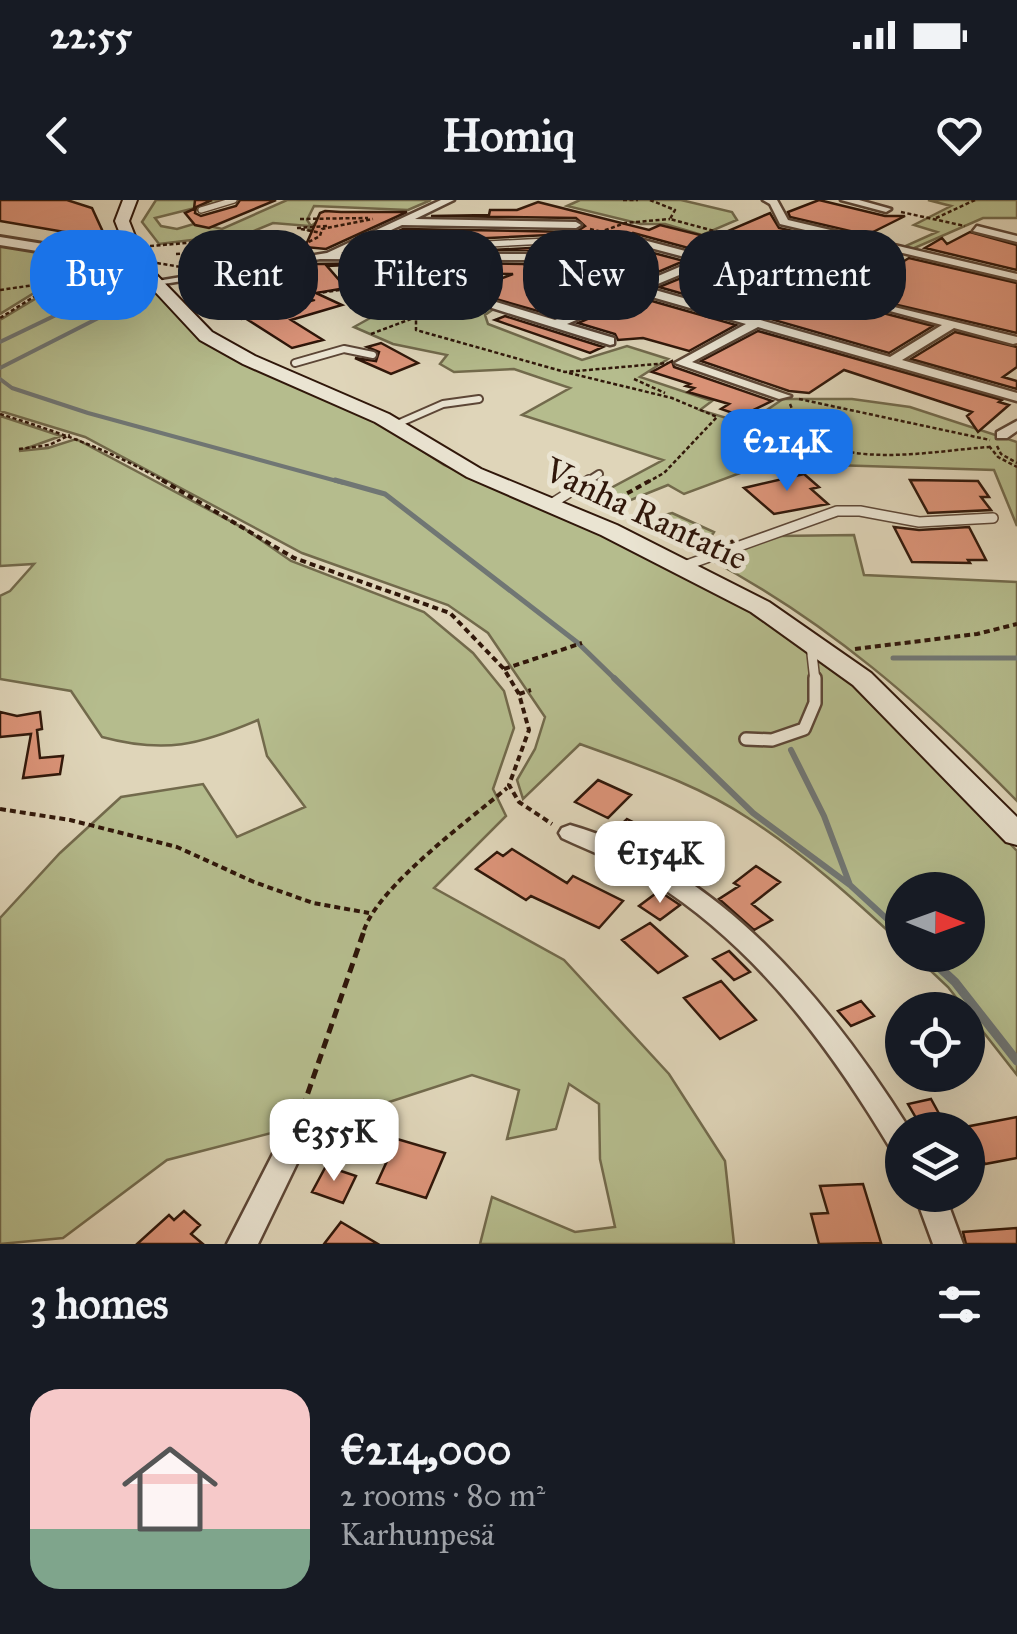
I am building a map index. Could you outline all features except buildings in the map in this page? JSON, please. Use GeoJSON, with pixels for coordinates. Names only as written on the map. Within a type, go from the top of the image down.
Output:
{"type":"FeatureCollection","features":[{"type":"Feature","properties":{"kind":"main road","name":"Vanha Rantatie"},"geometry":{"type":"LineString","coordinates":[[128,230],[122,222],[130,200]]}},
{"type":"Feature","properties":{"kind":"main road","name":"Vanha Rantatie"},"geometry":{"type":"LineString","coordinates":[[158,283],[206,336],[286,367],[395,425],[450,461],[684,566],[810,639],[862,679],[908,722],[1017,835]]}},
{"type":"Feature","properties":{"kind":"street"},"geometry":{"type":"LineString","coordinates":[[320,256],[449,200]]}},
{"type":"Feature","properties":{"kind":"street"},"geometry":{"type":"LineString","coordinates":[[846,200],[886,209]]}},
{"type":"Feature","properties":{"kind":"street"},"geometry":{"type":"LineString","coordinates":[[774,201],[784,222],[818,230]]}},
{"type":"Feature","properties":{"kind":"street"},"geometry":{"type":"LineString","coordinates":[[402,222],[576,225]]}},
{"type":"Feature","properties":{"kind":"street"},"geometry":{"type":"LineString","coordinates":[[977,229],[1017,239]]}},
{"type":"Feature","properties":{"kind":"street"},"geometry":{"type":"LineString","coordinates":[[0,241],[30,246]]}},
{"type":"Feature","properties":{"kind":"street"},"geometry":{"type":"LineString","coordinates":[[906,251],[1017,277]]}},
{"type":"Feature","properties":{"kind":"street"},"geometry":{"type":"LineString","coordinates":[[320,256],[338,256]]}},
{"type":"Feature","properties":{"kind":"street"},"geometry":{"type":"LineString","coordinates":[[659,295],[830,350],[892,362],[1017,397]]}},
{"type":"Feature","properties":{"kind":"street"},"geometry":{"type":"LineString","coordinates":[[503,308],[610,341]]}},
{"type":"Feature","properties":{"kind":"street"},"geometry":{"type":"LineString","coordinates":[[906,312],[1013,340]]}},
{"type":"Feature","properties":{"kind":"street"},"geometry":{"type":"LineString","coordinates":[[556,324],[565,320]]}},
{"type":"Feature","properties":{"kind":"street"},"geometry":{"type":"LineString","coordinates":[[681,363],[754,324]]}},
{"type":"Feature","properties":{"kind":"street"},"geometry":{"type":"LineString","coordinates":[[892,362],[952,324]]}},
{"type":"Feature","properties":{"kind":"street"},"geometry":{"type":"LineString","coordinates":[[681,363],[784,396]]}},
{"type":"Feature","properties":{"kind":"street"},"geometry":{"type":"LineString","coordinates":[[996,438],[1017,425]]}},
{"type":"Feature","properties":{"kind":"street"},"geometry":{"type":"LineString","coordinates":[[570,833],[661,876],[744,940],[826,1028],[885,1116]]}},
{"type":"Feature","properties":{"kind":"street"},"geometry":{"type":"LineString","coordinates":[[242,1244],[286,1157]]}},
{"type":"Feature","properties":{"kind":"street"},"geometry":{"type":"LineString","coordinates":[[936,1212],[948,1244]]}},
{"type":"Feature","properties":{"kind":"lane"},"geometry":{"type":"LineString","coordinates":[[201,210],[234,200]]}},
{"type":"Feature","properties":{"kind":"lane"},"geometry":{"type":"LineString","coordinates":[[286,367],[328,344]]}},
{"type":"Feature","properties":{"kind":"lane"},"geometry":{"type":"LineString","coordinates":[[286,367],[342,348],[359,348],[373,354]]}},
{"type":"Feature","properties":{"kind":"lane"},"geometry":{"type":"LineString","coordinates":[[395,425],[444,404],[479,400]]}},
{"type":"Feature","properties":{"kind":"lane"},"geometry":{"type":"LineString","coordinates":[[551,504],[599,474]]}},
{"type":"Feature","properties":{"kind":"lane"},"geometry":{"type":"LineString","coordinates":[[684,566],[837,511],[860,510],[919,522],[993,518]]}},
{"type":"Feature","properties":{"kind":"lane"},"geometry":{"type":"LineString","coordinates":[[746,739],[784,740],[804,730],[819,699],[810,639]]}},
{"type":"Feature","properties":{"kind":"path"},"geometry":{"type":"LineString","coordinates":[[622,200],[638,200]]}},
{"type":"Feature","properties":{"kind":"path"},"geometry":{"type":"LineString","coordinates":[[650,200],[675,210],[670,220]]}},
{"type":"Feature","properties":{"kind":"path"},"geometry":{"type":"LineString","coordinates":[[932,219],[975,200]]}},
{"type":"Feature","properties":{"kind":"path"},"geometry":{"type":"LineString","coordinates":[[886,209],[977,229]]}},
{"type":"Feature","properties":{"kind":"path"},"geometry":{"type":"LineString","coordinates":[[316,226],[327,218]]}},
{"type":"Feature","properties":{"kind":"path"},"geometry":{"type":"LineString","coordinates":[[348,222],[354,218]]}},
{"type":"Feature","properties":{"kind":"path"},"geometry":{"type":"LineString","coordinates":[[300,220],[373,218],[402,222]]}},
{"type":"Feature","properties":{"kind":"path"},"geometry":{"type":"LineString","coordinates":[[321,233],[297,228],[354,225],[373,218]]}},
{"type":"Feature","properties":{"kind":"path"},"geometry":{"type":"LineString","coordinates":[[607,230],[634,218]]}},
{"type":"Feature","properties":{"kind":"path"},"geometry":{"type":"LineString","coordinates":[[625,222],[670,220],[710,230]]}},
{"type":"Feature","properties":{"kind":"path"},"geometry":{"type":"LineString","coordinates":[[576,225],[595,230]]}},
{"type":"Feature","properties":{"kind":"path"},"geometry":{"type":"LineString","coordinates":[[318,235],[331,226]]}},
{"type":"Feature","properties":{"kind":"path"},"geometry":{"type":"LineString","coordinates":[[160,262],[178,264]]}},
{"type":"Feature","properties":{"kind":"path"},"geometry":{"type":"LineString","coordinates":[[0,290],[30,285]]}},
{"type":"Feature","properties":{"kind":"path"},"geometry":{"type":"LineString","coordinates":[[0,318],[30,300]]}},
{"type":"Feature","properties":{"kind":"path"},"geometry":{"type":"LineString","coordinates":[[371,334],[408,320]]}},
{"type":"Feature","properties":{"kind":"path"},"geometry":{"type":"LineString","coordinates":[[416,320],[416,330],[643,393],[674,397]]}},
{"type":"Feature","properties":{"kind":"path"},"geometry":{"type":"LineString","coordinates":[[754,324],[762,320]]}},
{"type":"Feature","properties":{"kind":"path"},"geometry":{"type":"LineString","coordinates":[[565,372],[643,362],[681,363]]}},
{"type":"Feature","properties":{"kind":"path"},"geometry":{"type":"LineString","coordinates":[[596,511],[664,474],[708,431],[716,417],[712,410],[634,379]]}},
{"type":"Feature","properties":{"kind":"path"},"geometry":{"type":"LineString","coordinates":[[784,396],[996,438]]}},
{"type":"Feature","properties":{"kind":"path"},"geometry":{"type":"LineString","coordinates":[[784,396],[794,410],[794,424],[806,438],[838,447],[903,453],[990,447]]}},
{"type":"Feature","properties":{"kind":"path"},"geometry":{"type":"LineString","coordinates":[[0,414],[70,435],[128,460],[260,534],[294,558],[450,612],[504,669],[519,694],[529,730],[509,773],[507,788],[430,853],[370,913],[286,1157]]}},
{"type":"Feature","properties":{"kind":"path"},"geometry":{"type":"LineString","coordinates":[[19,449],[48,445],[70,435]]}},
{"type":"Feature","properties":{"kind":"path"},"geometry":{"type":"LineString","coordinates":[[990,447],[996,438]]}},
{"type":"Feature","properties":{"kind":"path"},"geometry":{"type":"LineString","coordinates":[[996,438],[1002,454],[1017,465]]}},
{"type":"Feature","properties":{"kind":"path"},"geometry":{"type":"LineString","coordinates":[[990,447],[998,457],[1017,465]]}},
{"type":"Feature","properties":{"kind":"path"},"geometry":{"type":"LineString","coordinates":[[852,650],[920,637],[992,633],[1017,624]]}},
{"type":"Feature","properties":{"kind":"path"},"geometry":{"type":"LineString","coordinates":[[504,669],[582,643]]}},
{"type":"Feature","properties":{"kind":"path"},"geometry":{"type":"LineString","coordinates":[[519,694],[531,690]]}},
{"type":"Feature","properties":{"kind":"path"},"geometry":{"type":"LineString","coordinates":[[507,788],[520,804],[570,833]]}},
{"type":"Feature","properties":{"kind":"path"},"geometry":{"type":"LineString","coordinates":[[0,809],[70,820],[176,848],[313,902],[370,913]]}},
{"type":"Feature","properties":{"kind":"green space"},"geometry":{"type":"Polygon","coordinates":[[[156,200],[227,200],[155,218],[161,226],[177,229],[197,223],[222,229],[287,200],[431,200],[408,210],[314,206],[307,220],[311,226],[318,221],[319,231],[308,230],[310,226],[273,223],[256,230],[178,230],[178,242],[159,244],[158,230],[148,230],[142,222],[156,200]]]}},
{"type":"Feature","properties":{"kind":"green space"},"geometry":{"type":"Polygon","coordinates":[[[580,200],[681,200],[732,212],[737,220],[714,230],[685,230],[567,206],[580,200]]]}},
{"type":"Feature","properties":{"kind":"green space"},"geometry":{"type":"Polygon","coordinates":[[[928,200],[1017,200],[1017,218],[983,218],[906,249],[937,232],[914,225],[951,206],[928,200]]]}},
{"type":"Feature","properties":{"kind":"green space"},"geometry":{"type":"Polygon","coordinates":[[[0,246],[30,251],[30,296],[0,314],[0,246]]]}},
{"type":"Feature","properties":{"kind":"green space"},"geometry":{"type":"Polygon","coordinates":[[[158,293],[178,314],[178,320],[370,417],[444,465],[624,544],[724,594],[826,655],[1017,851],[1017,1075],[985,1034],[985,992],[952,992],[932,972],[985,972],[985,872],[885,872],[885,929],[828,878],[728,806],[687,785],[580,744],[523,799],[517,780],[535,749],[545,717],[488,633],[448,605],[302,553],[85,437],[0,411],[0,320],[30,302],[30,320],[158,320],[158,293]]]}},
{"type":"Feature","properties":{"kind":"green space"},"geometry":{"type":"Polygon","coordinates":[[[367,320],[487,320],[488,324],[582,360],[627,346],[668,359],[640,377],[712,401],[700,410],[746,424],[783,399],[852,399],[910,407],[1017,442],[1017,526],[994,470],[767,463],[684,494],[668,485],[621,504],[596,496],[663,460],[522,415],[570,388],[514,369],[454,372],[440,364],[447,355],[393,344],[354,327],[367,320]]]}},
{"type":"Feature","properties":{"kind":"green space"},"geometry":{"type":"Polygon","coordinates":[[[0,416],[61,436],[19,451],[48,448],[76,439],[245,529],[291,561],[424,612],[473,653],[504,691],[514,728],[493,789],[506,816],[434,888],[564,960],[669,1074],[725,1161],[734,1244],[480,1244],[492,1197],[575,1232],[615,1227],[600,1159],[599,1104],[569,1084],[556,1129],[507,1139],[519,1090],[472,1075],[383,1104],[167,1160],[63,1238],[0,1244],[0,918],[60,853],[121,797],[203,784],[237,837],[305,807],[267,756],[258,720],[218,736],[182,744],[124,742],[102,737],[71,691],[0,679],[0,596],[10,591],[34,564],[0,566],[0,416]]]}},
{"type":"Feature","properties":{"kind":"green space"},"geometry":{"type":"Polygon","coordinates":[[[672,513],[714,532],[707,543],[695,548],[637,522],[672,513]]]}},
{"type":"Feature","properties":{"kind":"green space"},"geometry":{"type":"Polygon","coordinates":[[[854,535],[864,575],[1017,582],[1017,801],[910,699],[834,638],[709,559],[777,536],[854,535]]]}},
{"type":"Feature","properties":{"kind":"waterway"},"geometry":{"type":"LineString","coordinates":[[0,342],[46,320]]}},
{"type":"Feature","properties":{"kind":"waterway"},"geometry":{"type":"LineString","coordinates":[[0,368],[94,320]]}},
{"type":"Feature","properties":{"kind":"waterway"},"geometry":{"type":"LineString","coordinates":[[0,379],[12,388],[88,413],[344,483]]}},
{"type":"Feature","properties":{"kind":"waterway"},"geometry":{"type":"LineString","coordinates":[[335,480],[385,494],[578,643]]}},
{"type":"Feature","properties":{"kind":"waterway"},"geometry":{"type":"LineString","coordinates":[[579,644],[617,681]]}},
{"type":"Feature","properties":{"kind":"waterway"},"geometry":{"type":"LineString","coordinates":[[893,658],[1017,658]]}},
{"type":"Feature","properties":{"kind":"waterway"},"geometry":{"type":"LineString","coordinates":[[614,678],[753,813],[850,885]]}},
{"type":"Feature","properties":{"kind":"waterway"},"geometry":{"type":"LineString","coordinates":[[791,750],[824,816],[850,885]]}},
{"type":"Feature","properties":{"kind":"waterway"},"geometry":{"type":"LineString","coordinates":[[850,885],[885,917]]}},
{"type":"Feature","properties":{"kind":"waterway"},"geometry":{"type":"LineString","coordinates":[[944,972],[1017,1061]]}}]}
